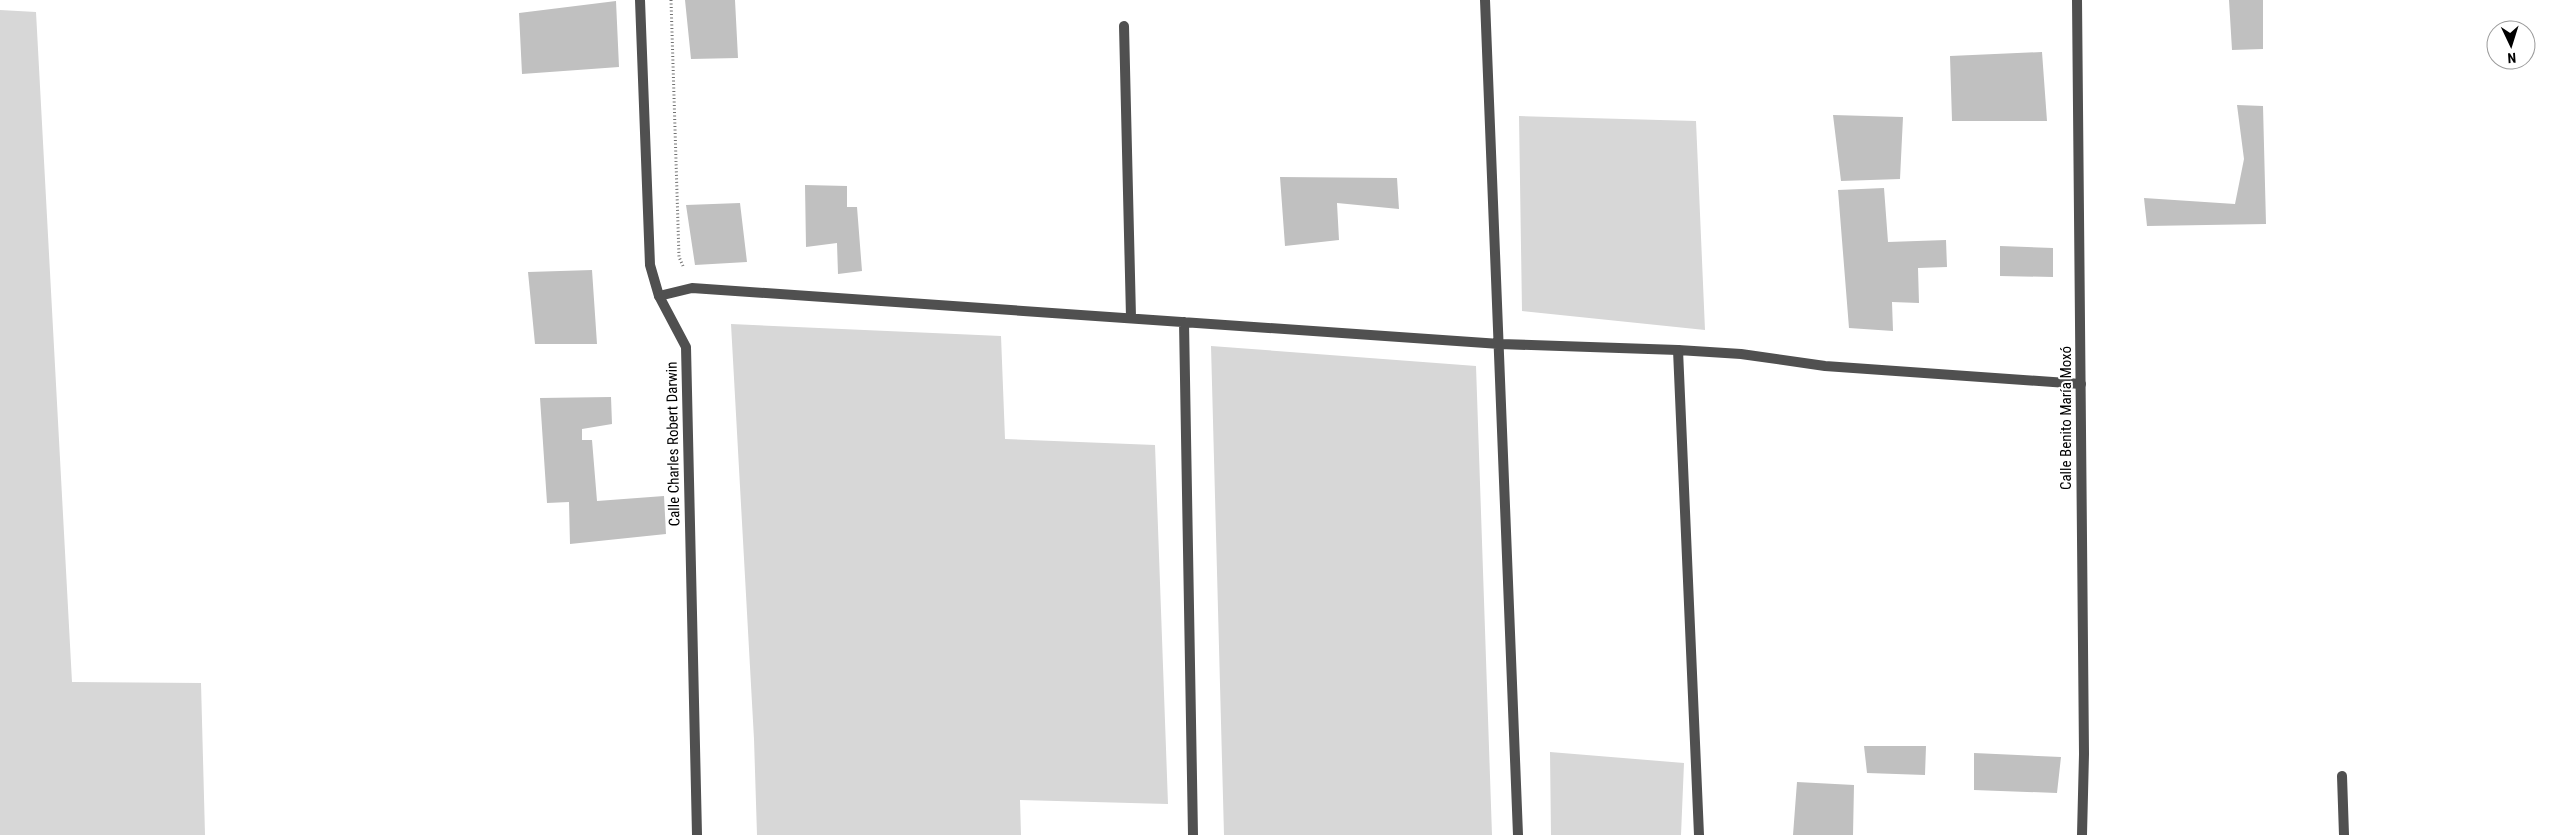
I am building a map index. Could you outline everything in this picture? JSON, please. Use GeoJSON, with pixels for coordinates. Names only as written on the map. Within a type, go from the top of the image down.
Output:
{"type":"FeatureCollection","features":[{"type":"Feature","properties":{"kind":"street","name":"Calle Charles Robert Darwin"},"geometry":{"type":"LineString","coordinates":[[640,0],[650,266],[659,296],[686,347],[697,835]]}},
{"type":"Feature","properties":{"kind":"street"},"geometry":{"type":"LineString","coordinates":[[1485,0],[1518,835]]}},
{"type":"Feature","properties":{"kind":"street","name":"Calle Benito María Moxó"},"geometry":{"type":"LineString","coordinates":[[2077,0],[2084,754],[2082,835]]}},
{"type":"Feature","properties":{"kind":"street"},"geometry":{"type":"LineString","coordinates":[[1124,26],[1130,318]]}},
{"type":"Feature","properties":{"kind":"street"},"geometry":{"type":"LineString","coordinates":[[659,296],[692,288],[1500,344],[1741,354],[1825,366],[2081,384]]}},
{"type":"Feature","properties":{"kind":"street"},"geometry":{"type":"LineString","coordinates":[[1184,322],[1193,835]]}},
{"type":"Feature","properties":{"kind":"street"},"geometry":{"type":"LineString","coordinates":[[1678,350],[1699,835]]}},
{"type":"Feature","properties":{"kind":"street"},"geometry":{"type":"LineString","coordinates":[[2342,776],[2344,835]]}},
{"type":"Feature","properties":{"kind":"path"},"geometry":{"type":"LineString","coordinates":[[671,0],[679,257],[692,288]]}},
{"type":"Feature","properties":{"kind":"shaded area"},"geometry":{"type":"Polygon","coordinates":[[[0,10],[36,12],[72,682],[201,683],[205,835],[0,835],[0,10]]]}},
{"type":"Feature","properties":{"kind":"shaded area"},"geometry":{"type":"Polygon","coordinates":[[[1519,116],[1696,121],[1705,330],[1522,311],[1519,116]]]}},
{"type":"Feature","properties":{"kind":"shaded area"},"geometry":{"type":"Polygon","coordinates":[[[731,324],[1001,336],[1005,439],[1155,445],[1168,804],[1020,800],[1021,835],[757,835],[754,739],[731,324]]]}},
{"type":"Feature","properties":{"kind":"shaded area"},"geometry":{"type":"Polygon","coordinates":[[[1211,346],[1476,366],[1492,835],[1224,835],[1211,346]]]}},
{"type":"Feature","properties":{"kind":"shaded area"},"geometry":{"type":"Polygon","coordinates":[[[1550,752],[1684,763],[1681,835],[1551,835],[1550,752]]]}},
{"type":"Feature","properties":{"kind":"building"},"geometry":{"type":"Polygon","coordinates":[[[685,0],[735,0],[738,58],[691,59],[685,0]]]}},
{"type":"Feature","properties":{"kind":"building"},"geometry":{"type":"Polygon","coordinates":[[[2229,0],[2263,0],[2263,49],[2232,50],[2229,0]]]}},
{"type":"Feature","properties":{"kind":"building"},"geometry":{"type":"Polygon","coordinates":[[[616,1],[619,67],[522,74],[519,13],[616,1]]]}},
{"type":"Feature","properties":{"kind":"building"},"geometry":{"type":"Polygon","coordinates":[[[2042,52],[2047,121],[1952,121],[1950,56],[2042,52]]]}},
{"type":"Feature","properties":{"kind":"building"},"geometry":{"type":"Polygon","coordinates":[[[2237,105],[2263,106],[2266,224],[2147,226],[2144,198],[2235,204],[2244,159],[2237,105]]]}},
{"type":"Feature","properties":{"kind":"building"},"geometry":{"type":"Polygon","coordinates":[[[1833,115],[1903,117],[1900,179],[1841,181],[1833,115]]]}},
{"type":"Feature","properties":{"kind":"building"},"geometry":{"type":"Polygon","coordinates":[[[1280,177],[1397,178],[1399,209],[1337,203],[1339,240],[1285,246],[1280,177]]]}},
{"type":"Feature","properties":{"kind":"building"},"geometry":{"type":"Polygon","coordinates":[[[805,185],[847,186],[847,207],[857,207],[862,271],[838,274],[837,243],[806,247],[805,185]]]}},
{"type":"Feature","properties":{"kind":"building"},"geometry":{"type":"Polygon","coordinates":[[[1884,188],[1888,242],[1946,240],[1947,267],[1918,268],[1919,303],[1892,302],[1893,331],[1849,328],[1838,190],[1884,188]]]}},
{"type":"Feature","properties":{"kind":"building"},"geometry":{"type":"Polygon","coordinates":[[[740,203],[747,262],[695,265],[686,205],[740,203]]]}},
{"type":"Feature","properties":{"kind":"building"},"geometry":{"type":"Polygon","coordinates":[[[2000,246],[2053,248],[2053,277],[2000,276],[2000,246]]]}},
{"type":"Feature","properties":{"kind":"building"},"geometry":{"type":"Polygon","coordinates":[[[592,270],[597,344],[535,344],[528,272],[592,270]]]}},
{"type":"Feature","properties":{"kind":"building"},"geometry":{"type":"Polygon","coordinates":[[[611,397],[612,424],[582,429],[582,440],[592,440],[597,501],[664,496],[666,534],[570,544],[569,502],[547,503],[540,398],[611,397]]]}},
{"type":"Feature","properties":{"kind":"building"},"geometry":{"type":"Polygon","coordinates":[[[1864,746],[1926,746],[1925,775],[1867,773],[1864,746]]]}},
{"type":"Feature","properties":{"kind":"building"},"geometry":{"type":"Polygon","coordinates":[[[1974,753],[2061,757],[2057,793],[1974,790],[1974,753]]]}},
{"type":"Feature","properties":{"kind":"building"},"geometry":{"type":"Polygon","coordinates":[[[1797,782],[1854,785],[1853,835],[1793,835],[1797,782]]]}}]}
